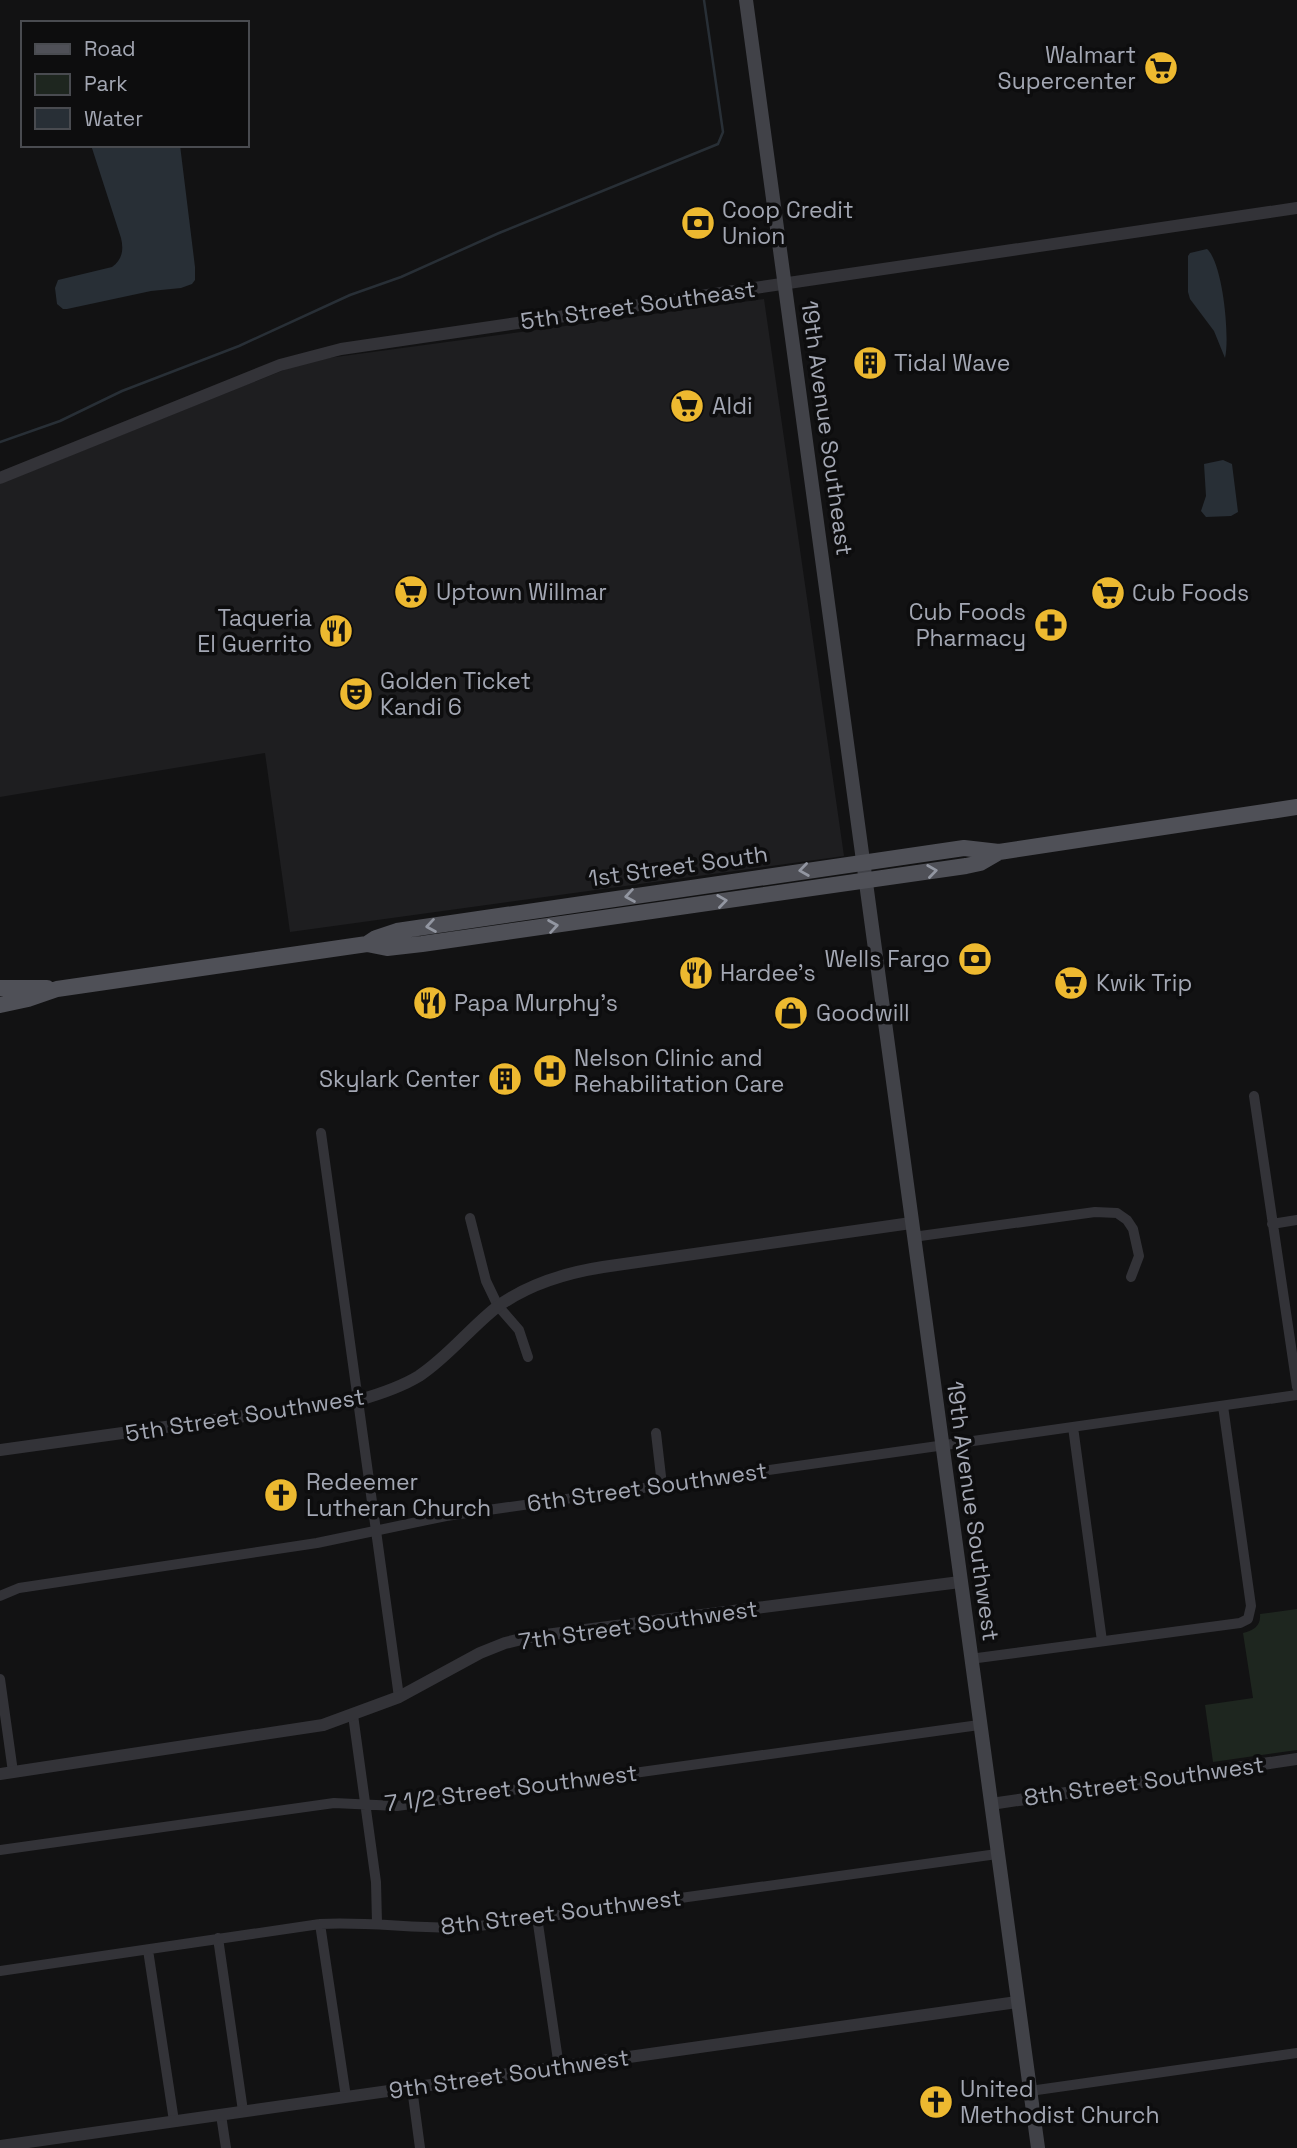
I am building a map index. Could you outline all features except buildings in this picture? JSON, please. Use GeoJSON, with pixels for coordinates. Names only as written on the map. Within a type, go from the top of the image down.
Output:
{"type":"FeatureCollection","features":[{"type":"Feature","properties":{"kind":"main road","name":"19th Avenue Southeast"},"geometry":{"type":"LineString","coordinates":[[746,0],[864,881]]}},
{"type":"Feature","properties":{"kind":"main road","name":"1st Street South"},"geometry":{"type":"LineString","coordinates":[[367,944],[397,931],[862,862],[964,848],[999,852],[1297,807]]}},
{"type":"Feature","properties":{"kind":"main road","name":"1st Street South"},"geometry":{"type":"LineString","coordinates":[[0,988],[57,989],[367,944],[387,948],[429,943],[966,866],[980,863],[999,852]]}},
{"type":"Feature","properties":{"kind":"main road","name":"19th Avenue Southwest"},"geometry":{"type":"LineString","coordinates":[[864,881],[1038,2148]]}},
{"type":"Feature","properties":{"kind":"main road","name":"1st Street South"},"geometry":{"type":"LineString","coordinates":[[0,1005],[57,989]]}},
{"type":"Feature","properties":{"kind":"street","name":"5th Street Southeast"},"geometry":{"type":"LineString","coordinates":[[0,478],[261,372],[317,354],[369,344],[1297,208]]}},
{"type":"Feature","properties":{"kind":"street"},"geometry":{"type":"LineString","coordinates":[[1254,1096],[1297,1387]]}},
{"type":"Feature","properties":{"kind":"street"},"geometry":{"type":"LineString","coordinates":[[321,1133],[399,1697]]}},
{"type":"Feature","properties":{"kind":"street","name":"5th Street Southwest"},"geometry":{"type":"LineString","coordinates":[[0,1450],[359,1400],[399,1387],[421,1374],[498,1306],[541,1283],[581,1271],[912,1230],[1113,1212],[1127,1220],[1136,1238],[1139,1256],[1131,1277]]}},
{"type":"Feature","properties":{"kind":"street"},"geometry":{"type":"LineString","coordinates":[[470,1218],[481,1268],[498,1306],[519,1330],[528,1357]]}},
{"type":"Feature","properties":{"kind":"street"},"geometry":{"type":"LineString","coordinates":[[1272,1224],[1297,1220]]}},
{"type":"Feature","properties":{"kind":"street","name":"6th Street Southwest"},"geometry":{"type":"LineString","coordinates":[[0,1596],[19,1588],[317,1543],[446,1516],[1297,1395]]}},
{"type":"Feature","properties":{"kind":"street"},"geometry":{"type":"LineString","coordinates":[[970,1660],[1240,1623],[1250,1617],[1251,1606],[1223,1406]]}},
{"type":"Feature","properties":{"kind":"street"},"geometry":{"type":"LineString","coordinates":[[1073,1427],[1102,1641]]}},
{"type":"Feature","properties":{"kind":"street"},"geometry":{"type":"LineString","coordinates":[[656,1433],[662,1485]]}},
{"type":"Feature","properties":{"kind":"street","name":"7th Street Southwest"},"geometry":{"type":"LineString","coordinates":[[6,1773],[323,1725],[399,1697],[480,1653],[530,1637],[960,1582]]}},
{"type":"Feature","properties":{"kind":"street"},"geometry":{"type":"LineString","coordinates":[[0,1679],[6,1773]]}},
{"type":"Feature","properties":{"kind":"street"},"geometry":{"type":"LineString","coordinates":[[353,1715],[367,1804],[376,1882],[377,1923]]}},
{"type":"Feature","properties":{"kind":"street","name":"7 1/2 Street Southwest"},"geometry":{"type":"LineString","coordinates":[[0,1850],[334,1803],[397,1806],[979,1725]]}},
{"type":"Feature","properties":{"kind":"street","name":"8th Street Southwest"},"geometry":{"type":"LineString","coordinates":[[990,1804],[1297,1759]]}},
{"type":"Feature","properties":{"kind":"street","name":"8th Street Southwest"},"geometry":{"type":"LineString","coordinates":[[0,1970],[320,1924],[377,1923],[442,1929],[472,1927],[997,1854]]}},
{"type":"Feature","properties":{"kind":"street"},"geometry":{"type":"LineString","coordinates":[[537,1917],[559,2067]]}},
{"type":"Feature","properties":{"kind":"street"},"geometry":{"type":"LineString","coordinates":[[320,1924],[346,2097]]}},
{"type":"Feature","properties":{"kind":"street"},"geometry":{"type":"LineString","coordinates":[[218,1938],[243,2111]]}},
{"type":"Feature","properties":{"kind":"street"},"geometry":{"type":"LineString","coordinates":[[148,1950],[174,2121]]}},
{"type":"Feature","properties":{"kind":"street","name":"9th Street Southwest"},"geometry":{"type":"LineString","coordinates":[[0,2146],[72,2142],[174,2121],[1017,2002]]}},
{"type":"Feature","properties":{"kind":"street"},"geometry":{"type":"LineString","coordinates":[[1030,2091],[1297,2053]]}},
{"type":"Feature","properties":{"kind":"street"},"geometry":{"type":"LineString","coordinates":[[412,2088],[420,2148]]}},
{"type":"Feature","properties":{"kind":"street"},"geometry":{"type":"LineString","coordinates":[[221,2115],[226,2148]]}},
{"type":"Feature","properties":{"kind":"shaded area"},"geometry":{"type":"Polygon","coordinates":[[[764,299],[844,856],[290,932],[265,753],[0,797],[0,484],[306,361],[764,299]]]}},
{"type":"Feature","properties":{"kind":"green space"},"geometry":{"type":"Polygon","coordinates":[[[1297,1609],[1297,1750],[1213,1762],[1205,1705],[1253,1698],[1243,1633],[1256,1627],[1260,1614],[1297,1609]]]}},
{"type":"Feature","properties":{"kind":"water"},"geometry":{"type":"Polygon","coordinates":[[[92,147],[180,147],[195,267],[195,280],[192,284],[67,309],[57,304],[55,288],[58,280],[112,267],[121,254],[121,238],[92,147]]]}},
{"type":"Feature","properties":{"kind":"water"},"geometry":{"type":"Polygon","coordinates":[[[1207,249],[1217,269],[1224,301],[1227,335],[1225,358],[1214,331],[1190,299],[1188,292],[1188,256],[1190,253],[1207,249]]]}},
{"type":"Feature","properties":{"kind":"water"},"geometry":{"type":"Polygon","coordinates":[[[1223,460],[1232,464],[1238,512],[1231,516],[1206,517],[1201,511],[1206,496],[1204,464],[1223,460]]]}},
{"type":"Feature","properties":{"kind":"waterway"},"geometry":{"type":"LineString","coordinates":[[0,442],[60,421],[122,391],[239,346],[350,295],[401,277],[499,233],[718,144],[723,132],[704,0]]}},
{"type":"Feature","properties":{"kind":"place","name":"Walmart Supercenter"},"geometry":{"type":"Point","coordinates":[1161,68]}},
{"type":"Feature","properties":{"kind":"place","name":"Coop Credit Union"},"geometry":{"type":"Point","coordinates":[698,223]}},
{"type":"Feature","properties":{"kind":"place","name":"Tidal Wave"},"geometry":{"type":"Point","coordinates":[870,363]}},
{"type":"Feature","properties":{"kind":"place","name":"Aldi"},"geometry":{"type":"Point","coordinates":[687,406]}},
{"type":"Feature","properties":{"kind":"place","name":"Uptown Willmar"},"geometry":{"type":"Point","coordinates":[411,592]}},
{"type":"Feature","properties":{"kind":"place","name":"Cub Foods"},"geometry":{"type":"Point","coordinates":[1108,593]}},
{"type":"Feature","properties":{"kind":"place","name":"Cub Foods Pharmacy"},"geometry":{"type":"Point","coordinates":[1051,625]}},
{"type":"Feature","properties":{"kind":"place","name":"Taqueria El Guerrito"},"geometry":{"type":"Point","coordinates":[336,631]}},
{"type":"Feature","properties":{"kind":"place","name":"Golden Ticket Kandi 6"},"geometry":{"type":"Point","coordinates":[356,694]}},
{"type":"Feature","properties":{"kind":"place","name":"Wells Fargo"},"geometry":{"type":"Point","coordinates":[975,959]}},
{"type":"Feature","properties":{"kind":"place","name":"Hardee's"},"geometry":{"type":"Point","coordinates":[696,973]}},
{"type":"Feature","properties":{"kind":"place","name":"Kwik Trip"},"geometry":{"type":"Point","coordinates":[1071,983]}},
{"type":"Feature","properties":{"kind":"place","name":"Papa Murphy's"},"geometry":{"type":"Point","coordinates":[430,1003]}},
{"type":"Feature","properties":{"kind":"place","name":"Goodwill"},"geometry":{"type":"Point","coordinates":[791,1013]}},
{"type":"Feature","properties":{"kind":"place","name":"Nelson Clinic and Rehabilitation Care"},"geometry":{"type":"Point","coordinates":[550,1071]}},
{"type":"Feature","properties":{"kind":"place","name":"Skylark Center"},"geometry":{"type":"Point","coordinates":[505,1079]}},
{"type":"Feature","properties":{"kind":"place","name":"Redeemer Lutheran Church"},"geometry":{"type":"Point","coordinates":[281,1495]}},
{"type":"Feature","properties":{"kind":"place","name":"United Methodist Church"},"geometry":{"type":"Point","coordinates":[936,2102]}}]}
